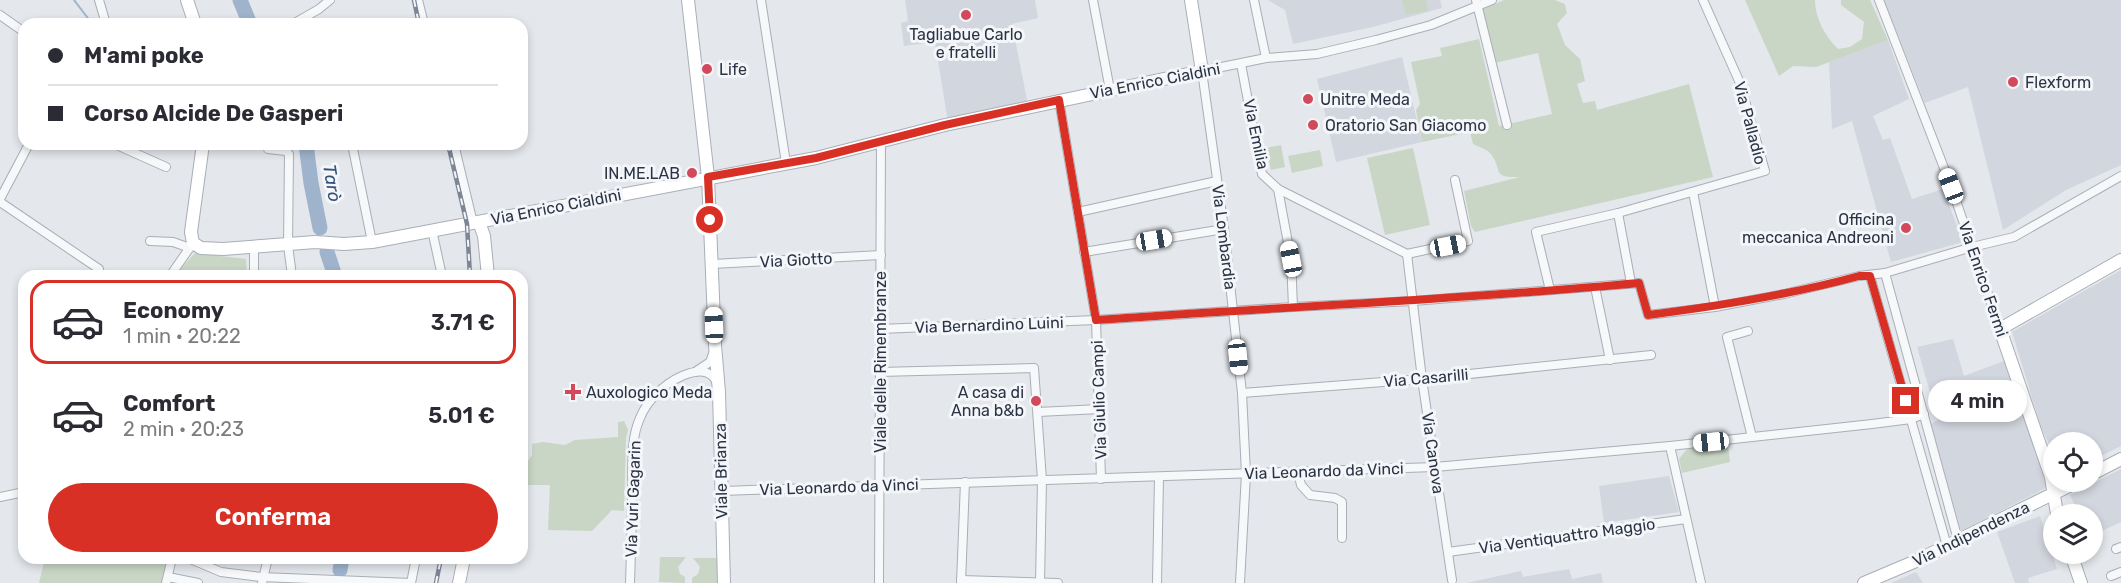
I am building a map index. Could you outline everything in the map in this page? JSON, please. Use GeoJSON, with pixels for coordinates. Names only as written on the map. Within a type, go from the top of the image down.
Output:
{"type":"FeatureCollection","features":[{"type":"Feature","properties":{"kind":"street"},"geometry":{"type":"LineString","coordinates":[[99,0],[104,18]]}},
{"type":"Feature","properties":{"kind":"street"},"geometry":{"type":"LineString","coordinates":[[186,0],[193,18]]}},
{"type":"Feature","properties":{"kind":"street"},"geometry":{"type":"LineString","coordinates":[[301,18],[319,4],[330,0]]}},
{"type":"Feature","properties":{"kind":"street"},"geometry":{"type":"LineString","coordinates":[[418,0],[422,18]]}},
{"type":"Feature","properties":{"kind":"street","name":"Viale Brianza"},"geometry":{"type":"LineString","coordinates":[[688,0],[708,177],[719,392],[724,583]]}},
{"type":"Feature","properties":{"kind":"street"},"geometry":{"type":"LineString","coordinates":[[761,0],[786,163]]}},
{"type":"Feature","properties":{"kind":"street"},"geometry":{"type":"LineString","coordinates":[[1093,0],[1110,90]]}},
{"type":"Feature","properties":{"kind":"street","name":"Via Lombardia"},"geometry":{"type":"LineString","coordinates":[[1191,0],[1224,229],[1242,393],[1246,474],[1240,583]]}},
{"type":"Feature","properties":{"kind":"street"},"geometry":{"type":"LineString","coordinates":[[1254,0],[1266,58]]}},
{"type":"Feature","properties":{"kind":"street","name":"Via Enrico Cialdini"},"geometry":{"type":"LineString","coordinates":[[191,245],[201,248],[372,242],[816,158],[945,125],[1266,58],[1317,54],[1431,25],[1477,3],[1492,0]]}},
{"type":"Feature","properties":{"kind":"street","name":"Via Palladio"},"geometry":{"type":"LineString","coordinates":[[1693,192],[1765,171],[1740,83],[1703,0]]}},
{"type":"Feature","properties":{"kind":"street","name":"Via Enrico Fermi"},"geometry":{"type":"LineString","coordinates":[[1878,0],[1951,186],[2043,454]]}},
{"type":"Feature","properties":{"kind":"street"},"geometry":{"type":"LineString","coordinates":[[1477,3],[1507,125]]}},
{"type":"Feature","properties":{"kind":"street"},"geometry":{"type":"LineString","coordinates":[[0,15],[18,28]]}},
{"type":"Feature","properties":{"kind":"street","name":"Via Emilia"},"geometry":{"type":"LineString","coordinates":[[1241,64],[1262,174],[1278,189],[1291,259],[1293,307]]}},
{"type":"Feature","properties":{"kind":"street","name":"Via Giulio Campi"},"geometry":{"type":"LineString","coordinates":[[1059,100],[1096,320],[1101,479]]}},
{"type":"Feature","properties":{"kind":"street","name":"Viale delle Rimembranze"},"geometry":{"type":"LineString","coordinates":[[879,583],[881,141]]}},
{"type":"Feature","properties":{"kind":"street"},"geometry":{"type":"LineString","coordinates":[[26,150],[0,201],[99,270]]}},
{"type":"Feature","properties":{"kind":"street"},"geometry":{"type":"LineString","coordinates":[[126,150],[166,167]]}},
{"type":"Feature","properties":{"kind":"street"},"geometry":{"type":"LineString","coordinates":[[174,270],[191,245],[202,150]]}},
{"type":"Feature","properties":{"kind":"street"},"geometry":{"type":"LineString","coordinates":[[274,150],[289,154],[288,244],[291,270]]}},
{"type":"Feature","properties":{"kind":"street"},"geometry":{"type":"LineString","coordinates":[[353,150],[372,242]]}},
{"type":"Feature","properties":{"kind":"street"},"geometry":{"type":"LineString","coordinates":[[456,150],[476,222],[484,236],[487,270]]}},
{"type":"Feature","properties":{"kind":"street"},"geometry":{"type":"LineString","coordinates":[[1618,213],[1631,284],[1639,283],[1648,315],[1715,307],[1785,294],[1859,276],[1885,273],[2014,237],[2121,176]]}},
{"type":"Feature","properties":{"kind":"street"},"geometry":{"type":"LineString","coordinates":[[1278,189],[1407,254],[1468,242],[1455,180]]}},
{"type":"Feature","properties":{"kind":"street"},"geometry":{"type":"LineString","coordinates":[[1078,212],[1217,181]]}},
{"type":"Feature","properties":{"kind":"street"},"geometry":{"type":"LineString","coordinates":[[1550,290],[1536,232],[1618,213],[1693,192],[1715,307]]}},
{"type":"Feature","properties":{"kind":"street"},"geometry":{"type":"LineString","coordinates":[[1084,252],[1224,229]]}},
{"type":"Feature","properties":{"kind":"street"},"geometry":{"type":"LineString","coordinates":[[432,230],[441,270]]}},
{"type":"Feature","properties":{"kind":"street"},"geometry":{"type":"LineString","coordinates":[[150,241],[191,245]]}},
{"type":"Feature","properties":{"kind":"street"},"geometry":{"type":"LineString","coordinates":[[254,247],[254,270]]}},
{"type":"Feature","properties":{"kind":"street","name":"Via Canova"},"geometry":{"type":"LineString","coordinates":[[1407,254],[1422,379],[1452,580]]}},
{"type":"Feature","properties":{"kind":"street","name":"Via Giotto"},"geometry":{"type":"LineString","coordinates":[[712,264],[880,255]]}},
{"type":"Feature","properties":{"kind":"street"},"geometry":{"type":"LineString","coordinates":[[2000,329],[2121,261]]}},
{"type":"Feature","properties":{"kind":"street"},"geometry":{"type":"LineString","coordinates":[[1885,273],[1924,414],[1953,543]]}},
{"type":"Feature","properties":{"kind":"street"},"geometry":{"type":"LineString","coordinates":[[1870,276],[1911,419],[1953,543]]}},
{"type":"Feature","properties":{"kind":"street","name":"Via Bernardino Luini"},"geometry":{"type":"LineString","coordinates":[[880,330],[1413,302],[1631,284]]}},
{"type":"Feature","properties":{"kind":"street"},"geometry":{"type":"LineString","coordinates":[[1595,287],[1610,360]]}},
{"type":"Feature","properties":{"kind":"street"},"geometry":{"type":"LineString","coordinates":[[1748,332],[1727,337],[1752,437]]}},
{"type":"Feature","properties":{"kind":"street","name":"Via Yuri Gagarin"},"geometry":{"type":"LineString","coordinates":[[630,583],[635,430],[644,410],[657,394],[675,380],[710,362],[715,345]]}},
{"type":"Feature","properties":{"kind":"street","name":"Via Casarilli"},"geometry":{"type":"LineString","coordinates":[[1242,393],[1422,379],[1651,355]]}},
{"type":"Feature","properties":{"kind":"street"},"geometry":{"type":"LineString","coordinates":[[879,372],[1034,368],[1042,480],[1040,583]]}},
{"type":"Feature","properties":{"kind":"street"},"geometry":{"type":"LineString","coordinates":[[694,372],[701,371],[711,375],[719,392]]}},
{"type":"Feature","properties":{"kind":"street"},"geometry":{"type":"LineString","coordinates":[[1038,412],[1100,409]]}},
{"type":"Feature","properties":{"kind":"street","name":"Via Leonardo da Vinci"},"geometry":{"type":"LineString","coordinates":[[722,491],[1435,467],[1670,446],[1911,419],[1924,414]]}},
{"type":"Feature","properties":{"kind":"street"},"geometry":{"type":"LineString","coordinates":[[1670,446],[1701,583]]}},
{"type":"Feature","properties":{"kind":"street"},"geometry":{"type":"LineString","coordinates":[[2103,468],[2121,459]]}},
{"type":"Feature","properties":{"kind":"street"},"geometry":{"type":"LineString","coordinates":[[1298,472],[1301,485],[1310,495],[1335,498],[1342,502],[1342,538]]}},
{"type":"Feature","properties":{"kind":"street"},"geometry":{"type":"LineString","coordinates":[[1157,583],[1159,477]]}},
{"type":"Feature","properties":{"kind":"street"},"geometry":{"type":"LineString","coordinates":[[965,482],[961,581],[1058,583]]}},
{"type":"Feature","properties":{"kind":"street","name":"Via Enrico Fermi"},"geometry":{"type":"LineString","coordinates":[[2054,492],[2056,504]]}},
{"type":"Feature","properties":{"kind":"street","name":"Via Indipendenza"},"geometry":{"type":"LineString","coordinates":[[1864,583],[1953,543],[2054,492]]}},
{"type":"Feature","properties":{"kind":"street"},"geometry":{"type":"LineString","coordinates":[[0,497],[18,493]]}},
{"type":"Feature","properties":{"kind":"street","name":"Via Ventiquattro Maggio"},"geometry":{"type":"LineString","coordinates":[[1448,552],[1686,519]]}},
{"type":"Feature","properties":{"kind":"street"},"geometry":{"type":"LineString","coordinates":[[171,564],[167,580],[198,583]]}},
{"type":"Feature","properties":{"kind":"street"},"geometry":{"type":"LineString","coordinates":[[202,564],[221,572],[262,580],[411,583],[415,564]]}},
{"type":"Feature","properties":{"kind":"street"},"geometry":{"type":"LineString","coordinates":[[262,580],[266,564]]}},
{"type":"Feature","properties":{"kind":"street"},"geometry":{"type":"LineString","coordinates":[[459,583],[463,564]]}},
{"type":"Feature","properties":{"kind":"street"},"geometry":{"type":"LineString","coordinates":[[2074,564],[2081,583]]}},
{"type":"Feature","properties":{"kind":"street"},"geometry":{"type":"LineString","coordinates":[[2111,576],[2121,572]]}},
{"type":"Feature","properties":{"kind":"shaded area"},"geometry":{"type":"Polygon","coordinates":[[[905,0],[1035,0],[1038,18],[1012,24],[1028,105],[948,122],[935,42],[904,46],[901,23],[908,21],[905,0]]]}},
{"type":"Feature","properties":{"kind":"shaded area"},"geometry":{"type":"Polygon","coordinates":[[[1268,0],[1440,0],[1442,8],[1373,27],[1293,44],[1285,10],[1268,0]]]}},
{"type":"Feature","properties":{"kind":"shaded area"},"geometry":{"type":"Polygon","coordinates":[[[1884,0],[2121,0],[2121,165],[2066,190],[2003,230],[1968,87],[1925,103],[1884,0]]]}},
{"type":"Feature","properties":{"kind":"shaded area"},"geometry":{"type":"Polygon","coordinates":[[[1888,40],[1909,99],[1873,116],[1883,140],[1890,138],[1912,199],[1943,189],[1963,242],[1891,262],[1852,121],[1832,129],[1829,62],[1888,40]]]}},
{"type":"Feature","properties":{"kind":"shaded area"},"geometry":{"type":"Polygon","coordinates":[[[1402,57],[1422,142],[1336,162],[1317,79],[1402,57]]]}},
{"type":"Feature","properties":{"kind":"shaded area"},"geometry":{"type":"Polygon","coordinates":[[[2121,270],[2121,446],[2103,455],[2103,432],[2043,432],[2012,332],[2121,270]]]}},
{"type":"Feature","properties":{"kind":"shaded area"},"geometry":{"type":"Polygon","coordinates":[[[1953,339],[1964,376],[2004,361],[2043,473],[2043,490],[1961,531],[1931,424],[1938,420],[1917,347],[1953,339]]]}},
{"type":"Feature","properties":{"kind":"shaded area"},"geometry":{"type":"Polygon","coordinates":[[[2121,469],[2121,522],[2103,530],[2103,504],[2074,504],[2070,495],[2076,492],[2103,492],[2103,478],[2121,469]]]}},
{"type":"Feature","properties":{"kind":"shaded area"},"geometry":{"type":"Polygon","coordinates":[[[1669,476],[1679,512],[1604,523],[1599,486],[1669,476]]]}},
{"type":"Feature","properties":{"kind":"shaded area"},"geometry":{"type":"Polygon","coordinates":[[[2040,516],[2043,525],[2043,564],[2055,564],[2057,569],[2028,578],[2029,583],[2015,583],[1997,532],[2040,516]]]}},
{"type":"Feature","properties":{"kind":"shaded area"},"geometry":{"type":"Polygon","coordinates":[[[1569,569],[1572,579],[1601,573],[1603,583],[1467,583],[1521,571],[1523,577],[1569,569]]]}},
{"type":"Feature","properties":{"kind":"shaded area"},"geometry":{"type":"Polygon","coordinates":[[[1916,572],[1923,583],[1891,583],[1916,572]]]}},
{"type":"Feature","properties":{"kind":"green space"},"geometry":{"type":"Polygon","coordinates":[[[1402,0],[1426,0],[1428,11],[1406,15],[1402,0]]]}},
{"type":"Feature","properties":{"kind":"green space"},"geometry":{"type":"Polygon","coordinates":[[[1504,0],[1555,0],[1565,4],[1567,13],[1557,24],[1565,45],[1580,59],[1585,81],[1577,84],[1583,103],[1595,101],[1597,110],[1689,84],[1713,177],[1475,232],[1471,226],[1464,191],[1520,177],[1501,174],[1490,153],[1473,144],[1470,132],[1422,142],[1416,110],[1420,104],[1411,62],[1442,56],[1440,48],[1479,39],[1499,126],[1552,114],[1538,53],[1495,63],[1482,10],[1504,0]]]}},
{"type":"Feature","properties":{"kind":"green space"},"geometry":{"type":"Polygon","coordinates":[[[1745,0],[1815,0],[1822,26],[1838,49],[1850,47],[1862,39],[1864,22],[1841,5],[1841,0],[1870,0],[1888,40],[1816,67],[1793,66],[1779,76],[1745,0]]]}},
{"type":"Feature","properties":{"kind":"green space"},"geometry":{"type":"Polygon","coordinates":[[[1281,145],[1285,167],[1271,170],[1266,148],[1281,145]]]}},
{"type":"Feature","properties":{"kind":"green space"},"geometry":{"type":"Polygon","coordinates":[[[1413,148],[1430,225],[1385,235],[1367,158],[1413,148]]]}},
{"type":"Feature","properties":{"kind":"green space"},"geometry":{"type":"Polygon","coordinates":[[[1320,150],[1323,166],[1292,173],[1288,156],[1320,150]]]}},
{"type":"Feature","properties":{"kind":"green space"},"geometry":{"type":"Polygon","coordinates":[[[195,253],[246,259],[247,270],[179,270],[195,253]]]}},
{"type":"Feature","properties":{"kind":"green space"},"geometry":{"type":"Polygon","coordinates":[[[624,421],[628,430],[624,511],[612,510],[592,531],[548,530],[550,485],[528,485],[528,461],[532,455],[532,444],[543,442],[565,445],[575,440],[618,437],[618,422],[624,421]]]}},
{"type":"Feature","properties":{"kind":"green space"},"geometry":{"type":"Polygon","coordinates":[[[1728,445],[1730,462],[1682,473],[1679,459],[1687,449],[1728,445]]]}},
{"type":"Feature","properties":{"kind":"green space"},"geometry":{"type":"Polygon","coordinates":[[[660,557],[686,557],[678,567],[680,574],[685,577],[685,583],[659,582],[660,557]]]}},
{"type":"Feature","properties":{"kind":"green space"},"geometry":{"type":"Polygon","coordinates":[[[693,558],[718,558],[718,583],[692,583],[692,578],[698,574],[700,567],[693,558]]]}},
{"type":"Feature","properties":{"kind":"green space"},"geometry":{"type":"Polygon","coordinates":[[[44,564],[166,564],[161,583],[39,583],[44,564]]]}},
{"type":"Feature","properties":{"kind":"waterway"},"geometry":{"type":"LineString","coordinates":[[74,0],[88,18]]}},
{"type":"Feature","properties":{"kind":"waterway","name":"Tarò"},"geometry":{"type":"LineString","coordinates":[[240,0],[248,18]]}},
{"type":"Feature","properties":{"kind":"waterway","name":"Tarò"},"geometry":{"type":"LineString","coordinates":[[307,150],[320,228]]}},
{"type":"Feature","properties":{"kind":"waterway","name":"Tarò"},"geometry":{"type":"LineString","coordinates":[[327,252],[333,270]]}},
{"type":"Feature","properties":{"kind":"waterway","name":"Tarò"},"geometry":{"type":"LineString","coordinates":[[340,570],[341,564]]}},
{"type":"Feature","properties":{"kind":"railway"},"geometry":{"type":"LineString","coordinates":[[414,0],[418,18]]}},
{"type":"Feature","properties":{"kind":"railway"},"geometry":{"type":"LineString","coordinates":[[449,150],[467,224],[470,270]]}},
{"type":"Feature","properties":{"kind":"railway"},"geometry":{"type":"LineString","coordinates":[[436,583],[440,564]]}},
{"type":"Feature","properties":{"kind":"place","name":"Tagliabue Carlo e fratelli"},"geometry":{"type":"Point","coordinates":[966,15]}},
{"type":"Feature","properties":{"kind":"place","name":"Life"},"geometry":{"type":"Point","coordinates":[707,69]}},
{"type":"Feature","properties":{"kind":"place","name":"Flexform"},"geometry":{"type":"Point","coordinates":[2013,82]}},
{"type":"Feature","properties":{"kind":"place","name":"Unitre Meda"},"geometry":{"type":"Point","coordinates":[1308,99]}},
{"type":"Feature","properties":{"kind":"place","name":"Oratorio San Giacomo"},"geometry":{"type":"Point","coordinates":[1313,125]}},
{"type":"Feature","properties":{"kind":"place","name":"IN.ME.LAB"},"geometry":{"type":"Point","coordinates":[692,173]}},
{"type":"Feature","properties":{"kind":"place","name":"Officina meccanica Andreoni"},"geometry":{"type":"Point","coordinates":[1906,228]}},
{"type":"Feature","properties":{"kind":"place","name":"Auxologico Meda"},"geometry":{"type":"Point","coordinates":[573,392]}},
{"type":"Feature","properties":{"kind":"place","name":"A casa di Anna b&b"},"geometry":{"type":"Point","coordinates":[1036,401]}},
{"type":"Feature","properties":{"kind":"route"},"geometry":{"type":"LineString","coordinates":[[710,220],[708,177],[816,158],[945,125],[1059,100],[1096,320],[1293,307],[1413,302],[1639,283],[1648,315],[1715,307],[1785,294],[1859,276],[1870,276],[1906,401]]}}]}
